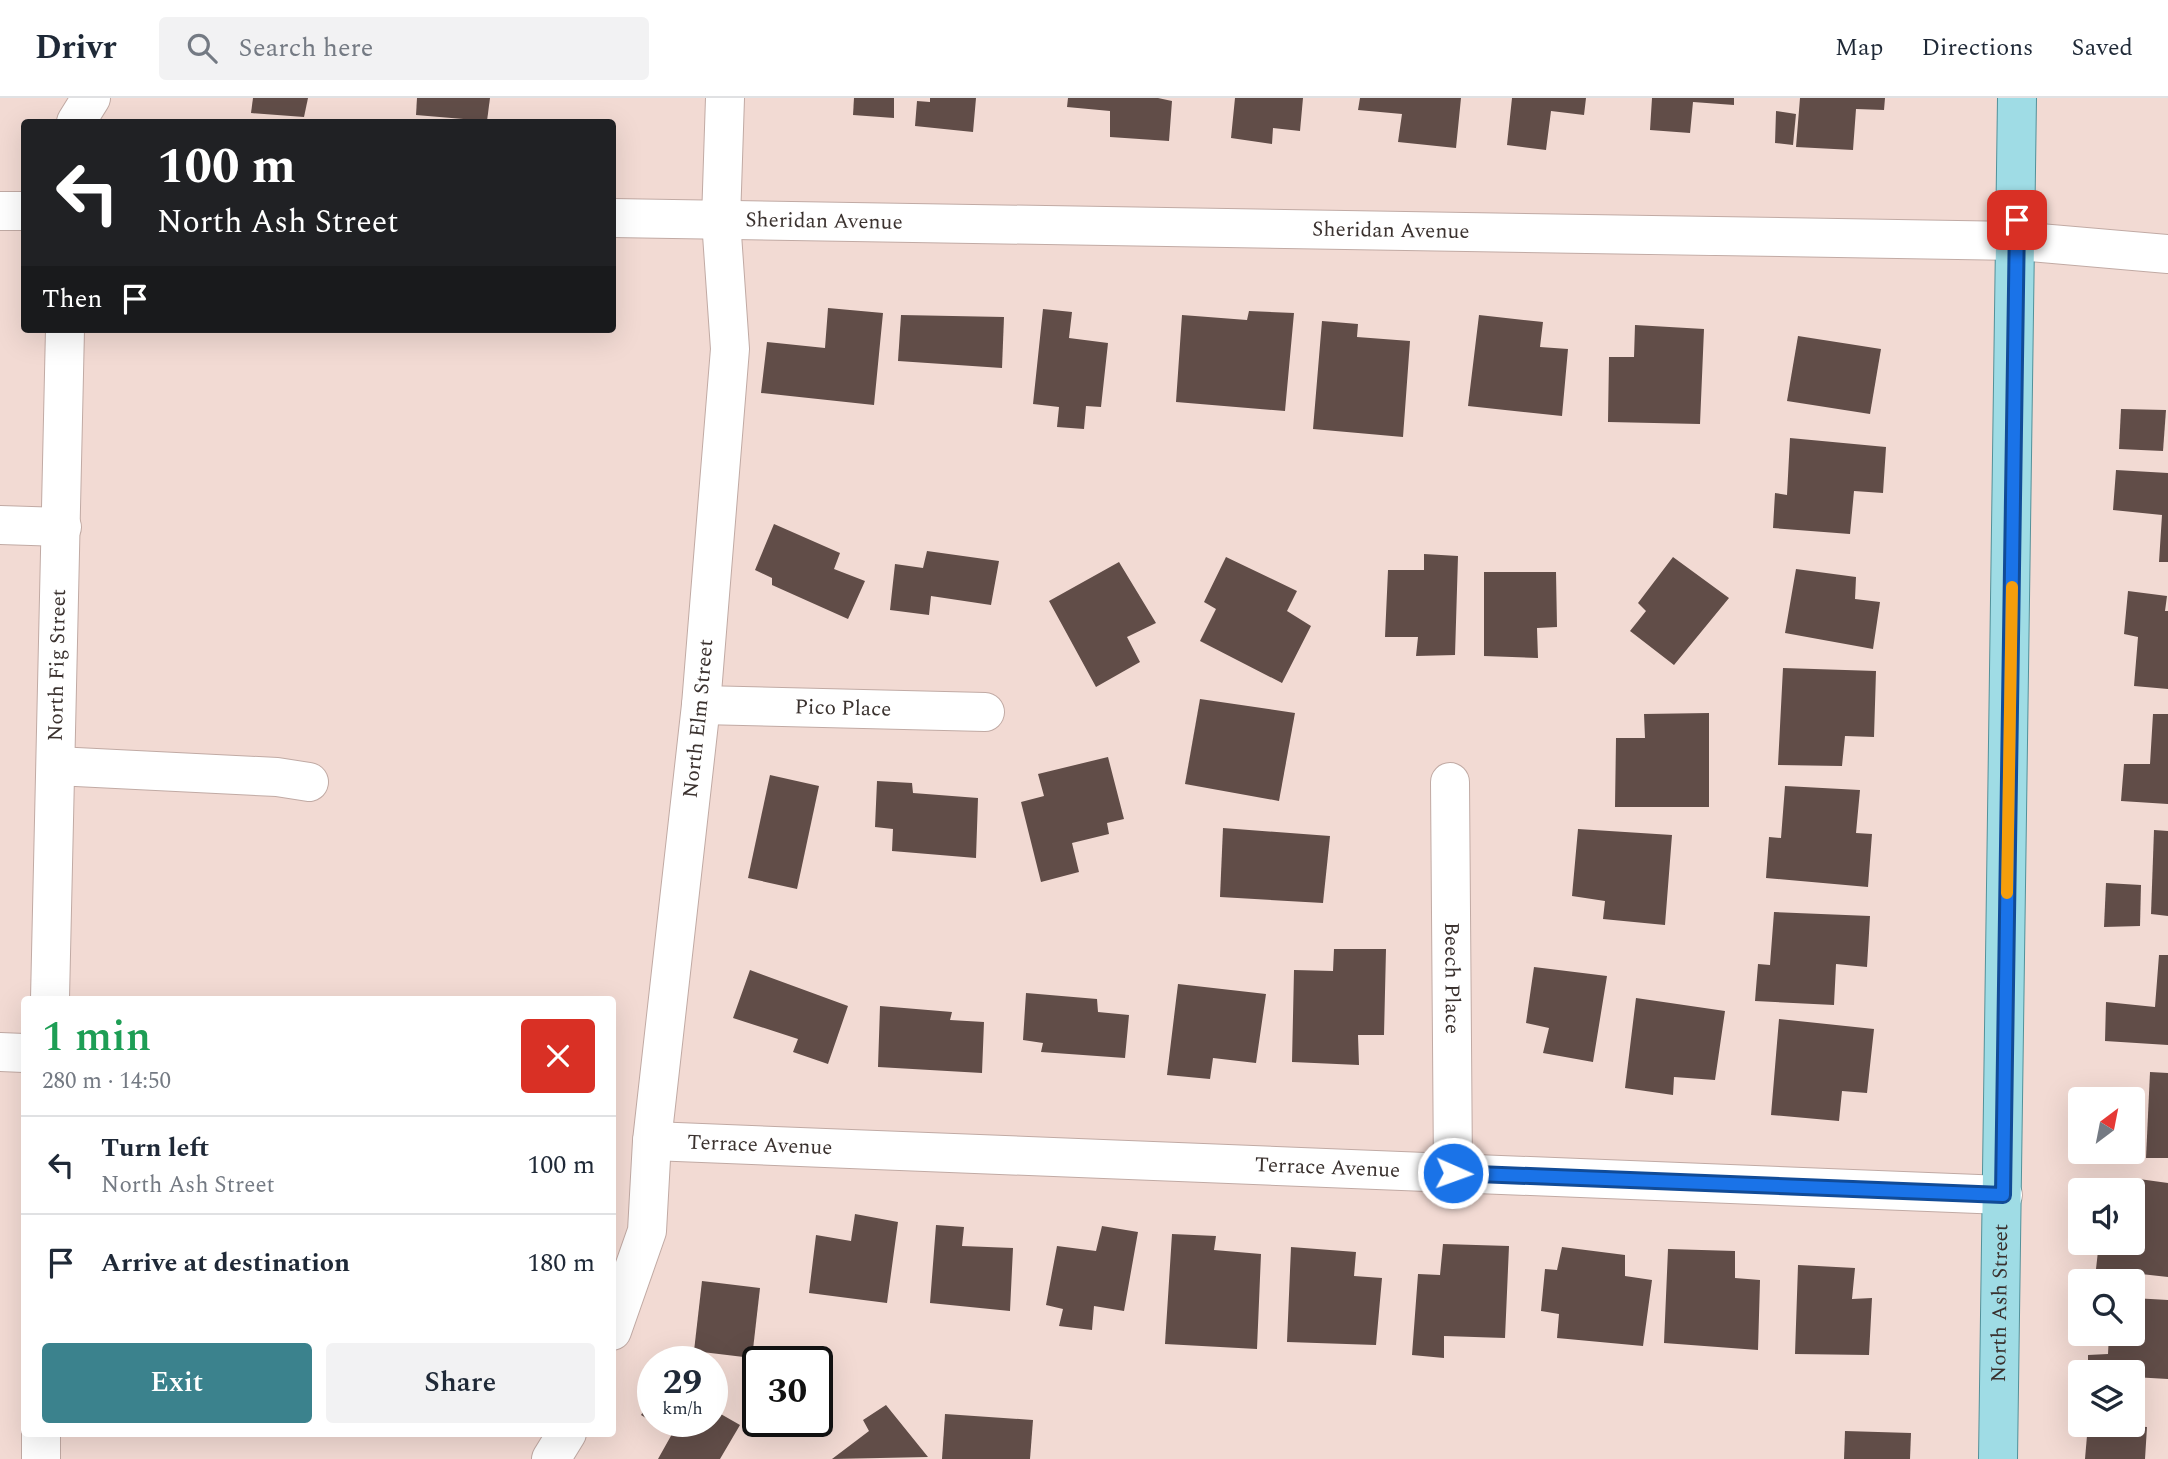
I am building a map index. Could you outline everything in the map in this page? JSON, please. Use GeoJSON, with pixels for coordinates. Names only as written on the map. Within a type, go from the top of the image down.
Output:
{"type":"FeatureCollection","features":[{"type":"Feature","properties":{"kind":"main road","name":"North Ash Street"},"geometry":{"type":"LineString","coordinates":[[1998,1459],[2017,98]]}},
{"type":"Feature","properties":{"kind":"street"},"geometry":{"type":"LineString","coordinates":[[78,119],[91,98]]}},
{"type":"Feature","properties":{"kind":"street","name":"North Elm Street"},"geometry":{"type":"LineString","coordinates":[[616,1320],[647,1231],[652,1141],[701,705],[730,349],[721,220],[725,98]]}},
{"type":"Feature","properties":{"kind":"street","name":"Sheridan Avenue"},"geometry":{"type":"LineString","coordinates":[[616,218],[2017,241],[2168,254]]}},
{"type":"Feature","properties":{"kind":"street","name":"North Fig Street"},"geometry":{"type":"LineString","coordinates":[[50,996],[65,333]]}},
{"type":"Feature","properties":{"kind":"street"},"geometry":{"type":"LineString","coordinates":[[0,525],[62,527]]}},
{"type":"Feature","properties":{"kind":"street","name":"Pico Place"},"geometry":{"type":"LineString","coordinates":[[701,705],[985,712]]}},
{"type":"Feature","properties":{"kind":"street"},"geometry":{"type":"LineString","coordinates":[[55,766],[277,777],[309,782]]}},
{"type":"Feature","properties":{"kind":"street","name":"Beech Place"},"geometry":{"type":"LineString","coordinates":[[1450,782],[1453,1173]]}},
{"type":"Feature","properties":{"kind":"street"},"geometry":{"type":"LineString","coordinates":[[0,1052],[21,1053]]}},
{"type":"Feature","properties":{"kind":"street","name":"Terrace Avenue"},"geometry":{"type":"LineString","coordinates":[[652,1141],[2003,1195]]}},
{"type":"Feature","properties":{"kind":"street"},"geometry":{"type":"LineString","coordinates":[[41,1437],[41,1459]]}},
{"type":"Feature","properties":{"kind":"street"},"geometry":{"type":"LineString","coordinates":[[551,1459],[565,1437]]}},
{"type":"Feature","properties":{"kind":"building"},"geometry":{"type":"Polygon","coordinates":[[[253,98],[308,98],[304,117],[251,113],[253,98]]]}},
{"type":"Feature","properties":{"kind":"building"},"geometry":{"type":"Polygon","coordinates":[[[417,98],[490,98],[487,119],[416,115],[417,98]]]}},
{"type":"Feature","properties":{"kind":"building"},"geometry":{"type":"Polygon","coordinates":[[[854,98],[894,98],[894,118],[853,115],[854,98]]]}},
{"type":"Feature","properties":{"kind":"building"},"geometry":{"type":"Polygon","coordinates":[[[930,98],[976,98],[973,132],[915,126],[917,101],[930,102],[930,98]]]}},
{"type":"Feature","properties":{"kind":"building"},"geometry":{"type":"Polygon","coordinates":[[[1068,98],[1158,98],[1172,101],[1169,141],[1110,137],[1110,111],[1067,107],[1068,98]]]}},
{"type":"Feature","properties":{"kind":"building"},"geometry":{"type":"Polygon","coordinates":[[[1235,98],[1303,98],[1300,131],[1273,128],[1272,144],[1231,138],[1235,98]]]}},
{"type":"Feature","properties":{"kind":"building"},"geometry":{"type":"Polygon","coordinates":[[[1360,98],[1461,98],[1456,148],[1398,142],[1402,114],[1358,110],[1360,98]]]}},
{"type":"Feature","properties":{"kind":"building"},"geometry":{"type":"Polygon","coordinates":[[[1512,98],[1586,98],[1584,115],[1551,111],[1546,150],[1507,145],[1512,98]]]}},
{"type":"Feature","properties":{"kind":"building"},"geometry":{"type":"Polygon","coordinates":[[[1652,98],[1734,98],[1734,105],[1693,102],[1690,133],[1650,130],[1652,98]]]}},
{"type":"Feature","properties":{"kind":"building"},"geometry":{"type":"Polygon","coordinates":[[[1800,98],[1885,98],[1884,110],[1856,109],[1853,150],[1796,147],[1800,98]]]}},
{"type":"Feature","properties":{"kind":"building"},"geometry":{"type":"Polygon","coordinates":[[[1776,111],[1796,114],[1793,145],[1775,143],[1776,111]]]}},
{"type":"Feature","properties":{"kind":"building"},"geometry":{"type":"Polygon","coordinates":[[[828,308],[883,313],[874,405],[761,393],[767,342],[825,348],[828,308]]]}},
{"type":"Feature","properties":{"kind":"building"},"geometry":{"type":"Polygon","coordinates":[[[1043,309],[1072,312],[1069,338],[1108,343],[1101,407],[1086,406],[1084,429],[1057,427],[1059,407],[1033,404],[1043,309]]]}},
{"type":"Feature","properties":{"kind":"building"},"geometry":{"type":"Polygon","coordinates":[[[1249,311],[1294,313],[1285,411],[1176,402],[1182,315],[1247,320],[1249,311]]]}},
{"type":"Feature","properties":{"kind":"building"},"geometry":{"type":"Polygon","coordinates":[[[901,315],[1004,317],[1002,368],[898,361],[901,315]]]}},
{"type":"Feature","properties":{"kind":"building"},"geometry":{"type":"Polygon","coordinates":[[[1479,315],[1543,322],[1540,347],[1568,349],[1562,416],[1468,406],[1479,315]]]}},
{"type":"Feature","properties":{"kind":"building"},"geometry":{"type":"Polygon","coordinates":[[[1322,321],[1358,324],[1357,337],[1410,341],[1403,437],[1313,429],[1322,321]]]}},
{"type":"Feature","properties":{"kind":"building"},"geometry":{"type":"Polygon","coordinates":[[[1635,325],[1704,329],[1700,424],[1608,422],[1609,357],[1634,357],[1635,325]]]}},
{"type":"Feature","properties":{"kind":"building"},"geometry":{"type":"Polygon","coordinates":[[[1798,336],[1881,349],[1870,414],[1787,401],[1798,336]]]}},
{"type":"Feature","properties":{"kind":"building"},"geometry":{"type":"Polygon","coordinates":[[[2121,409],[2166,410],[2163,451],[2119,449],[2121,409]]]}},
{"type":"Feature","properties":{"kind":"building"},"geometry":{"type":"Polygon","coordinates":[[[1790,438],[1886,447],[1883,493],[1854,491],[1850,534],[1773,528],[1775,493],[1787,495],[1790,438]]]}},
{"type":"Feature","properties":{"kind":"building"},"geometry":{"type":"Polygon","coordinates":[[[2116,470],[2168,473],[2168,562],[2159,562],[2162,515],[2113,510],[2116,470]]]}},
{"type":"Feature","properties":{"kind":"building"},"geometry":{"type":"Polygon","coordinates":[[[774,524],[840,553],[834,569],[865,581],[848,619],[772,585],[772,578],[755,570],[774,524]]]}},
{"type":"Feature","properties":{"kind":"building"},"geometry":{"type":"Polygon","coordinates":[[[927,551],[999,561],[991,605],[931,596],[929,615],[890,610],[895,564],[923,568],[927,551]]]}},
{"type":"Feature","properties":{"kind":"building"},"geometry":{"type":"Polygon","coordinates":[[[1424,554],[1458,556],[1455,655],[1416,656],[1418,637],[1385,637],[1388,570],[1424,570],[1424,554]]]}},
{"type":"Feature","properties":{"kind":"building"},"geometry":{"type":"Polygon","coordinates":[[[1226,557],[1297,591],[1287,611],[1311,626],[1282,683],[1200,641],[1216,609],[1204,602],[1226,557]]]}},
{"type":"Feature","properties":{"kind":"building"},"geometry":{"type":"Polygon","coordinates":[[[1673,557],[1729,598],[1674,665],[1630,631],[1646,611],[1638,603],[1673,557]]]}},
{"type":"Feature","properties":{"kind":"building"},"geometry":{"type":"Polygon","coordinates":[[[1119,562],[1156,623],[1127,637],[1140,662],[1096,687],[1049,601],[1119,562]]]}},
{"type":"Feature","properties":{"kind":"building"},"geometry":{"type":"Polygon","coordinates":[[[1796,569],[1856,577],[1855,599],[1880,602],[1873,649],[1785,633],[1796,569]]]}},
{"type":"Feature","properties":{"kind":"building"},"geometry":{"type":"Polygon","coordinates":[[[1484,572],[1556,572],[1557,627],[1537,628],[1538,658],[1484,656],[1484,572]]]}},
{"type":"Feature","properties":{"kind":"building"},"geometry":{"type":"Polygon","coordinates":[[[2128,591],[2167,596],[2165,611],[2168,611],[2168,689],[2134,686],[2138,637],[2124,634],[2128,591]]]}},
{"type":"Feature","properties":{"kind":"building"},"geometry":{"type":"Polygon","coordinates":[[[1783,668],[1876,671],[1874,737],[1845,736],[1842,766],[1778,765],[1783,668]]]}},
{"type":"Feature","properties":{"kind":"building"},"geometry":{"type":"Polygon","coordinates":[[[1200,699],[1295,713],[1279,801],[1185,784],[1200,699]]]}},
{"type":"Feature","properties":{"kind":"building"},"geometry":{"type":"Polygon","coordinates":[[[1709,713],[1709,807],[1615,807],[1616,738],[1645,738],[1644,714],[1709,713]]]}},
{"type":"Feature","properties":{"kind":"building"},"geometry":{"type":"Polygon","coordinates":[[[2153,714],[2168,714],[2168,804],[2121,801],[2124,764],[2150,764],[2153,714]]]}},
{"type":"Feature","properties":{"kind":"building"},"geometry":{"type":"Polygon","coordinates":[[[1108,757],[1124,819],[1107,823],[1109,834],[1072,843],[1079,872],[1041,882],[1021,802],[1044,796],[1038,774],[1108,757]]]}},
{"type":"Feature","properties":{"kind":"building"},"geometry":{"type":"Polygon","coordinates":[[[770,775],[819,786],[797,889],[748,878],[770,775]]]}},
{"type":"Feature","properties":{"kind":"building"},"geometry":{"type":"Polygon","coordinates":[[[877,781],[912,783],[913,793],[978,798],[976,858],[892,851],[893,829],[875,827],[877,781]]]}},
{"type":"Feature","properties":{"kind":"building"},"geometry":{"type":"Polygon","coordinates":[[[1785,786],[1860,790],[1856,833],[1872,834],[1868,887],[1766,878],[1769,837],[1781,838],[1785,786]]]}},
{"type":"Feature","properties":{"kind":"building"},"geometry":{"type":"Polygon","coordinates":[[[1223,828],[1330,836],[1323,903],[1220,897],[1223,828]]]}},
{"type":"Feature","properties":{"kind":"building"},"geometry":{"type":"Polygon","coordinates":[[[1578,829],[1672,835],[1665,925],[1603,919],[1605,901],[1572,896],[1578,829]]]}},
{"type":"Feature","properties":{"kind":"building"},"geometry":{"type":"Polygon","coordinates":[[[2154,830],[2168,831],[2168,916],[2151,914],[2154,830]]]}},
{"type":"Feature","properties":{"kind":"building"},"geometry":{"type":"Polygon","coordinates":[[[2106,883],[2141,885],[2140,926],[2104,927],[2106,883]]]}},
{"type":"Feature","properties":{"kind":"building"},"geometry":{"type":"Polygon","coordinates":[[[1774,912],[1870,916],[1867,967],[1836,964],[1834,1005],[1755,1001],[1758,964],[1770,965],[1774,912]]]}},
{"type":"Feature","properties":{"kind":"building"},"geometry":{"type":"Polygon","coordinates":[[[1334,949],[1386,949],[1384,1035],[1358,1035],[1359,1065],[1292,1062],[1294,970],[1333,971],[1334,949]]]}},
{"type":"Feature","properties":{"kind":"building"},"geometry":{"type":"Polygon","coordinates":[[[2159,955],[2168,955],[2168,1045],[2105,1041],[2106,1002],[2155,1007],[2159,955]]]}},
{"type":"Feature","properties":{"kind":"building"},"geometry":{"type":"Polygon","coordinates":[[[1534,967],[1607,976],[1593,1062],[1543,1053],[1549,1028],[1526,1023],[1534,967]]]}},
{"type":"Feature","properties":{"kind":"building"},"geometry":{"type":"Polygon","coordinates":[[[750,970],[848,1006],[828,1064],[793,1052],[798,1039],[733,1018],[750,970]]]}},
{"type":"Feature","properties":{"kind":"building"},"geometry":{"type":"Polygon","coordinates":[[[1178,984],[1266,994],[1256,1063],[1213,1058],[1210,1079],[1167,1075],[1178,984]]]}},
{"type":"Feature","properties":{"kind":"building"},"geometry":{"type":"Polygon","coordinates":[[[1026,993],[1097,999],[1098,1012],[1129,1015],[1125,1058],[1041,1052],[1043,1043],[1023,1040],[1026,993]]]}},
{"type":"Feature","properties":{"kind":"building"},"geometry":{"type":"Polygon","coordinates":[[[1636,998],[1725,1011],[1715,1080],[1674,1077],[1673,1095],[1625,1088],[1636,998]]]}},
{"type":"Feature","properties":{"kind":"building"},"geometry":{"type":"Polygon","coordinates":[[[880,1006],[952,1012],[950,1020],[984,1022],[982,1073],[878,1067],[880,1006]]]}},
{"type":"Feature","properties":{"kind":"building"},"geometry":{"type":"Polygon","coordinates":[[[1779,1019],[1874,1029],[1867,1093],[1842,1091],[1839,1121],[1771,1115],[1779,1019]]]}},
{"type":"Feature","properties":{"kind":"building"},"geometry":{"type":"Polygon","coordinates":[[[2150,1072],[2168,1073],[2168,1158],[2146,1158],[2150,1072]]]}},
{"type":"Feature","properties":{"kind":"building"},"geometry":{"type":"Polygon","coordinates":[[[2145,1180],[2168,1183],[2168,1277],[2145,1274],[2145,1269],[2096,1269],[2098,1255],[2145,1255],[2145,1180]]]}},
{"type":"Feature","properties":{"kind":"building"},"geometry":{"type":"Polygon","coordinates":[[[855,1214],[898,1222],[887,1303],[809,1293],[816,1235],[851,1241],[855,1214]]]}},
{"type":"Feature","properties":{"kind":"building"},"geometry":{"type":"Polygon","coordinates":[[[936,1225],[964,1227],[962,1246],[1013,1248],[1010,1311],[930,1303],[936,1225]]]}},
{"type":"Feature","properties":{"kind":"building"},"geometry":{"type":"Polygon","coordinates":[[[1102,1226],[1138,1232],[1124,1311],[1094,1306],[1092,1330],[1059,1326],[1063,1309],[1046,1305],[1057,1246],[1096,1251],[1102,1226]]]}},
{"type":"Feature","properties":{"kind":"building"},"geometry":{"type":"Polygon","coordinates":[[[1172,1234],[1216,1236],[1214,1250],[1261,1254],[1257,1349],[1165,1344],[1172,1234]]]}},
{"type":"Feature","properties":{"kind":"building"},"geometry":{"type":"Polygon","coordinates":[[[1443,1244],[1509,1246],[1505,1338],[1444,1336],[1444,1358],[1412,1355],[1418,1274],[1440,1275],[1443,1244]]]}},
{"type":"Feature","properties":{"kind":"building"},"geometry":{"type":"Polygon","coordinates":[[[1291,1247],[1356,1252],[1354,1276],[1382,1278],[1376,1345],[1287,1342],[1291,1247]]]}},
{"type":"Feature","properties":{"kind":"building"},"geometry":{"type":"Polygon","coordinates":[[[1562,1247],[1625,1255],[1625,1276],[1652,1280],[1643,1346],[1557,1338],[1559,1314],[1541,1311],[1545,1269],[1557,1270],[1562,1247]]]}},
{"type":"Feature","properties":{"kind":"building"},"geometry":{"type":"Polygon","coordinates":[[[1668,1249],[1735,1251],[1735,1278],[1760,1280],[1758,1350],[1664,1343],[1668,1249]]]}},
{"type":"Feature","properties":{"kind":"building"},"geometry":{"type":"Polygon","coordinates":[[[1798,1265],[1855,1268],[1852,1299],[1872,1298],[1869,1355],[1795,1354],[1798,1265]]]}},
{"type":"Feature","properties":{"kind":"building"},"geometry":{"type":"Polygon","coordinates":[[[702,1281],[760,1288],[753,1346],[742,1346],[742,1357],[728,1355],[728,1346],[695,1346],[702,1281]]]}},
{"type":"Feature","properties":{"kind":"building"},"geometry":{"type":"Polygon","coordinates":[[[2145,1299],[2168,1300],[2168,1379],[2145,1378],[2145,1360],[2088,1360],[2088,1355],[2108,1354],[2108,1346],[2145,1346],[2145,1299]]]}},
{"type":"Feature","properties":{"kind":"building"},"geometry":{"type":"Polygon","coordinates":[[[886,1405],[928,1457],[832,1459],[869,1431],[863,1420],[886,1405]]]}},
{"type":"Feature","properties":{"kind":"building"},"geometry":{"type":"Polygon","coordinates":[[[945,1414],[1033,1420],[1030,1459],[942,1459],[945,1414]]]}},
{"type":"Feature","properties":{"kind":"building"},"geometry":{"type":"Polygon","coordinates":[[[728,1418],[740,1425],[720,1459],[658,1459],[670,1437],[728,1437],[728,1418]]]}},
{"type":"Feature","properties":{"kind":"building"},"geometry":{"type":"Polygon","coordinates":[[[2147,1427],[2145,1459],[2085,1459],[2087,1437],[2145,1437],[2147,1427]]]}},
{"type":"Feature","properties":{"kind":"building"},"geometry":{"type":"Polygon","coordinates":[[[1845,1431],[1911,1433],[1910,1459],[1844,1459],[1845,1431]]]}},
{"type":"Feature","properties":{"kind":"slow traffic"},"geometry":{"type":"LineString","coordinates":[[2007,893],[2012,587]]}},
{"type":"Feature","properties":{"kind":"route"},"geometry":{"type":"LineString","coordinates":[[1453,1173],[2003,1195],[2017,220]]}}]}
